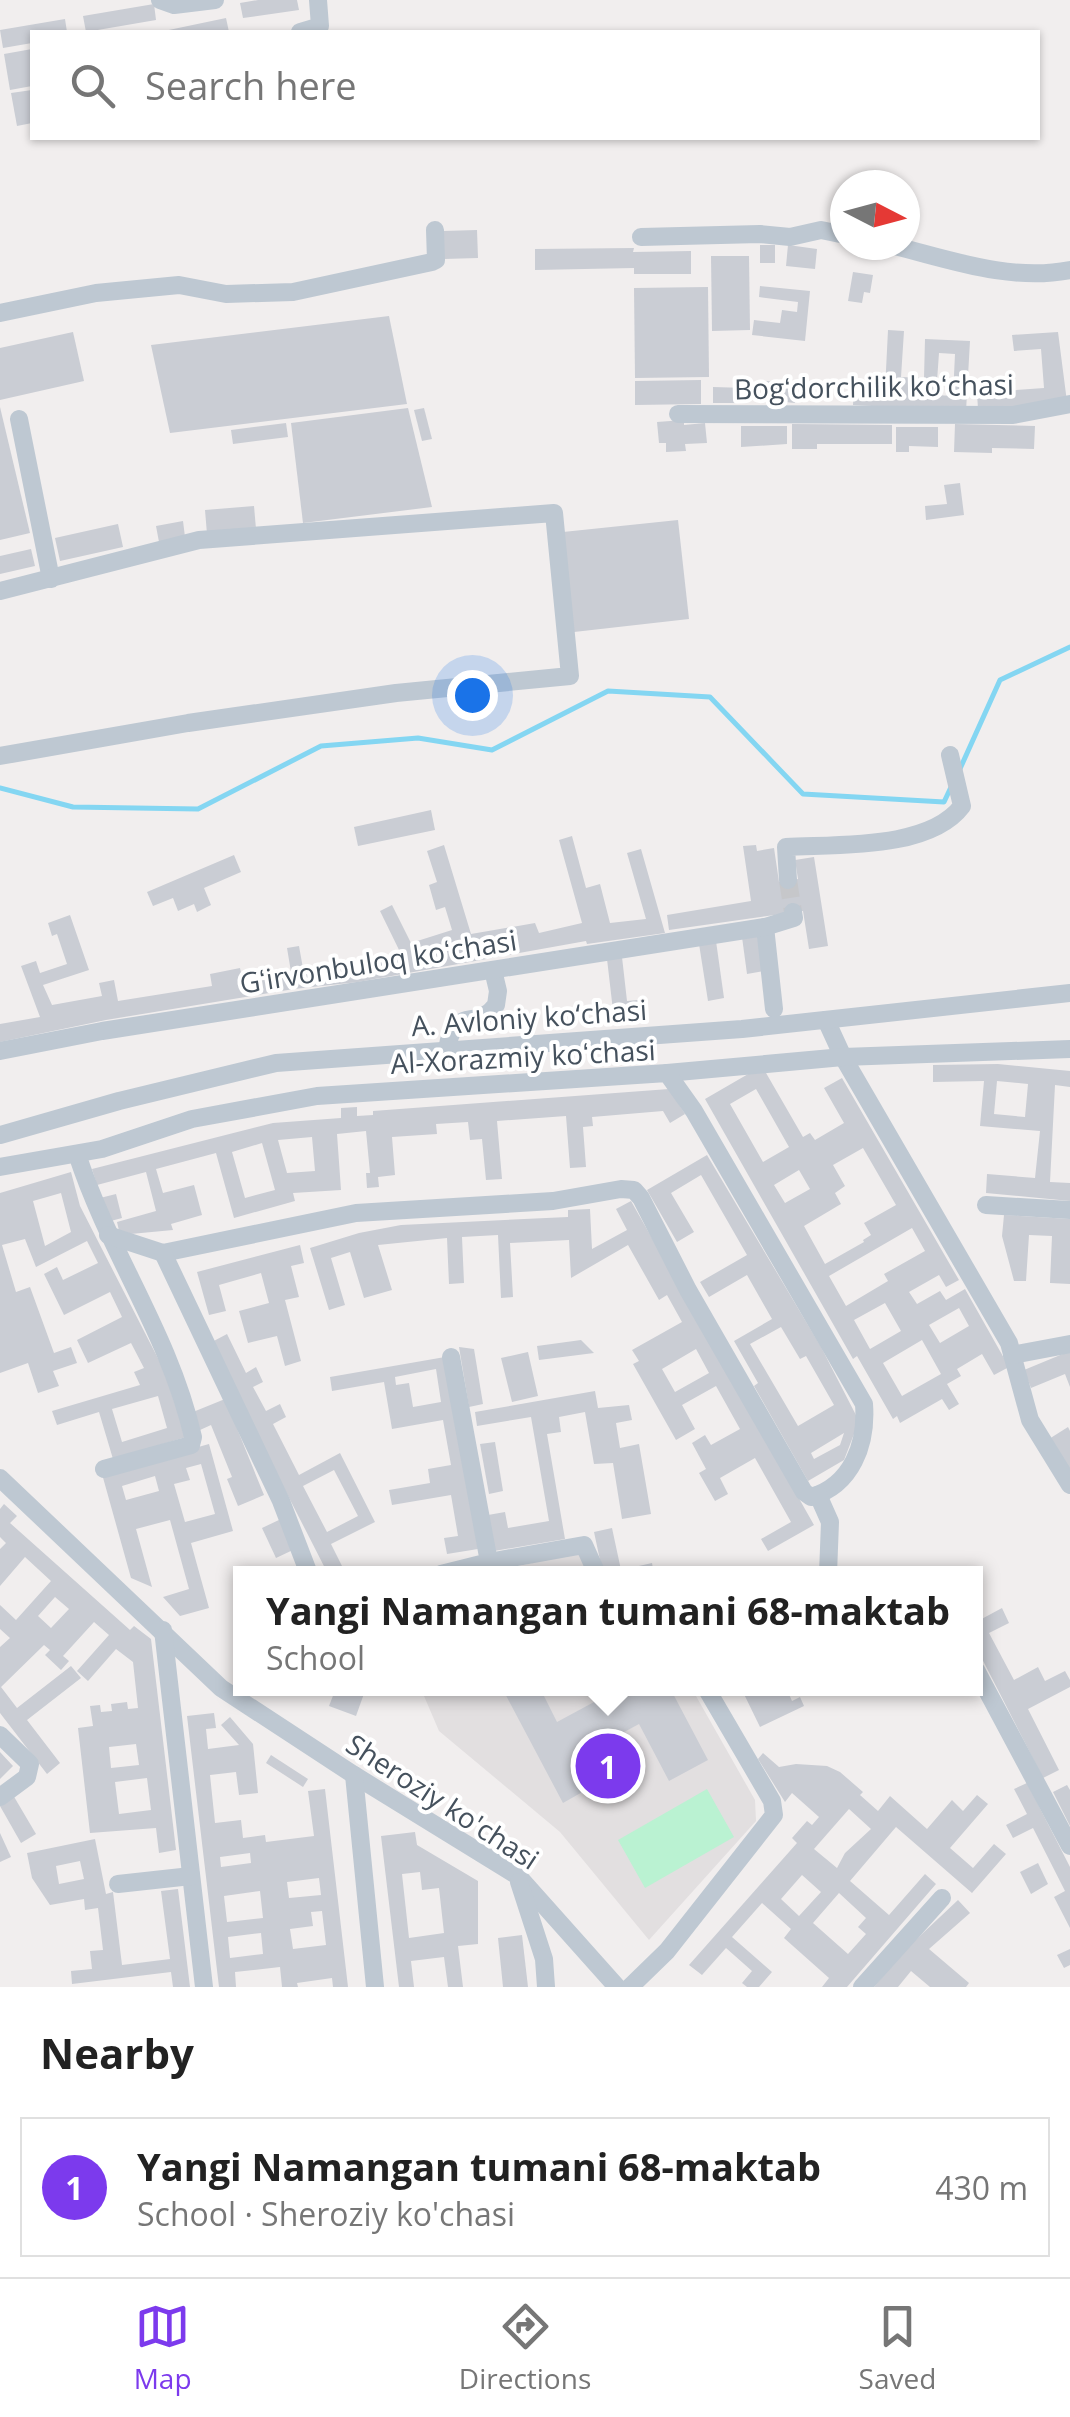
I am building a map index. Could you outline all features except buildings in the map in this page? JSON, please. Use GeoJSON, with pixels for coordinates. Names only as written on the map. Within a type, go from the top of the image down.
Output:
{"type":"FeatureCollection","features":[{"type":"Feature","properties":{"kind":"street"},"geometry":{"type":"LineString","coordinates":[[160,0],[174,5],[214,0]]}},
{"type":"Feature","properties":{"kind":"street"},"geometry":{"type":"LineString","coordinates":[[307,30],[320,26],[318,0]]}},
{"type":"Feature","properties":{"kind":"street"},"geometry":{"type":"LineString","coordinates":[[0,313],[96,293],[179,285],[226,294],[310,289],[432,262],[436,260],[435,230]]}},
{"type":"Feature","properties":{"kind":"street"},"geometry":{"type":"LineString","coordinates":[[641,237],[790,237],[830,232]]}},
{"type":"Feature","properties":{"kind":"street"},"geometry":{"type":"LineString","coordinates":[[920,254],[954,264],[1052,274],[1070,270]]}},
{"type":"Feature","properties":{"kind":"street","name":"Bogʻdorchilik koʻchasi"},"geometry":{"type":"LineString","coordinates":[[678,414],[1013,416],[1070,404]]}},
{"type":"Feature","properties":{"kind":"street"},"geometry":{"type":"LineString","coordinates":[[18,419],[51,579]]}},
{"type":"Feature","properties":{"kind":"street"},"geometry":{"type":"LineString","coordinates":[[0,590],[199,540],[554,513],[570,676],[396,693],[0,756]]}},
{"type":"Feature","properties":{"kind":"street"},"geometry":{"type":"LineString","coordinates":[[788,880],[786,847],[902,839],[953,816],[962,806],[950,755]]}},
{"type":"Feature","properties":{"kind":"street","name":"Gʻirvonbuloq koʻchasi"},"geometry":{"type":"LineString","coordinates":[[0,1051],[102,1031],[765,927],[788,922],[794,918],[793,912]]}},
{"type":"Feature","properties":{"kind":"street"},"geometry":{"type":"LineString","coordinates":[[765,927],[774,1009]]}},
{"type":"Feature","properties":{"kind":"street"},"geometry":{"type":"LineString","coordinates":[[447,1050],[450,1030],[456,1024],[482,1016],[496,1005],[498,992],[493,970]]}},
{"type":"Feature","properties":{"kind":"street","name":"A. Avloniy ko‘chasi"},"geometry":{"type":"LineString","coordinates":[[0,1135],[118,1101],[276,1064],[826,1020],[1070,993]]}},
{"type":"Feature","properties":{"kind":"street"},"geometry":{"type":"LineString","coordinates":[[826,1020],[843,1057],[1008,1343],[1030,1420],[1070,1486]]}},
{"type":"Feature","properties":{"kind":"street"},"geometry":{"type":"LineString","coordinates":[[667,1073],[843,1057],[1070,1049]]}},
{"type":"Feature","properties":{"kind":"street","name":"Al-Xorazmiy koʻchasi"},"geometry":{"type":"LineString","coordinates":[[0,1167],[77,1154],[192,1119],[316,1096],[667,1073],[694,1110],[864,1404],[865,1421],[853,1467],[831,1491],[818,1495]]}},
{"type":"Feature","properties":{"kind":"street"},"geometry":{"type":"LineString","coordinates":[[77,1154],[108,1235],[161,1337],[182,1390],[193,1442],[104,1469]]}},
{"type":"Feature","properties":{"kind":"street"},"geometry":{"type":"LineString","coordinates":[[108,1235],[163,1254],[356,1214],[552,1202],[634,1190],[804,1492],[811,1497],[818,1495],[830,1522],[828,1566]]}},
{"type":"Feature","properties":{"kind":"street"},"geometry":{"type":"LineString","coordinates":[[986,1205],[1070,1210]]}},
{"type":"Feature","properties":{"kind":"street"},"geometry":{"type":"LineString","coordinates":[[163,1254],[281,1501],[307,1566]]}},
{"type":"Feature","properties":{"kind":"street"},"geometry":{"type":"LineString","coordinates":[[1012,1355],[1070,1344]]}},
{"type":"Feature","properties":{"kind":"street"},"geometry":{"type":"LineString","coordinates":[[452,1357],[489,1562]]}},
{"type":"Feature","properties":{"kind":"street","name":"Sheroziy ko'chasi"},"geometry":{"type":"LineString","coordinates":[[0,1478],[233,1696]]}},
{"type":"Feature","properties":{"kind":"street"},"geometry":{"type":"LineString","coordinates":[[473,1566],[584,1545],[593,1566]]}},
{"type":"Feature","properties":{"kind":"street"},"geometry":{"type":"LineString","coordinates":[[163,1630],[204,1987]]}},
{"type":"Feature","properties":{"kind":"street"},"geometry":{"type":"LineString","coordinates":[[983,1683],[1070,1846]]}},
{"type":"Feature","properties":{"kind":"street","name":"Sheroziy ko'chasi"},"geometry":{"type":"LineString","coordinates":[[233,1696],[354,1776],[518,1876],[617,1987]]}},
{"type":"Feature","properties":{"kind":"street"},"geometry":{"type":"LineString","coordinates":[[630,1987],[667,1951],[774,1815],[772,1801],[711,1696]]}},
{"type":"Feature","properties":{"kind":"street"},"geometry":{"type":"LineString","coordinates":[[0,1735],[30,1764],[27,1777],[0,1797]]}},
{"type":"Feature","properties":{"kind":"street"},"geometry":{"type":"LineString","coordinates":[[354,1776],[375,1987]]}},
{"type":"Feature","properties":{"kind":"street"},"geometry":{"type":"LineString","coordinates":[[118,1884],[191,1876]]}},
{"type":"Feature","properties":{"kind":"street"},"geometry":{"type":"LineString","coordinates":[[518,1876],[544,1959],[546,1987]]}},
{"type":"Feature","properties":{"kind":"street"},"geometry":{"type":"LineString","coordinates":[[862,1987],[942,1898]]}},
{"type":"Feature","properties":{"kind":"shaded area"},"geometry":{"type":"Polygon","coordinates":[[[581,1552],[586,1566],[519,1566],[581,1552]]]}},
{"type":"Feature","properties":{"kind":"shaded area"},"geometry":{"type":"Polygon","coordinates":[[[424,1696],[696,1696],[755,1800],[756,1821],[649,1940],[560,1832],[439,1731],[424,1696]]]}},
{"type":"Feature","properties":{"kind":"green space"},"geometry":{"type":"Polygon","coordinates":[[[707,1789],[734,1837],[645,1888],[618,1840],[707,1789]]]}},
{"type":"Feature","properties":{"kind":"waterway"},"geometry":{"type":"LineString","coordinates":[[959,771],[1000,680],[1070,647]]}},
{"type":"Feature","properties":{"kind":"waterway"},"geometry":{"type":"LineString","coordinates":[[0,788],[73,807],[198,809],[321,746],[418,738],[492,750],[608,691],[710,697],[803,794],[944,802],[952,785]]}},
{"type":"Feature","properties":{"kind":"tunnel"},"geometry":{"type":"LineString","coordinates":[[788,880],[793,912]]}},
{"type":"Feature","properties":{"kind":"place","name":"Yangi Namangan tumani 68-maktab"},"geometry":{"type":"Point","coordinates":[608,1766]}}]}
